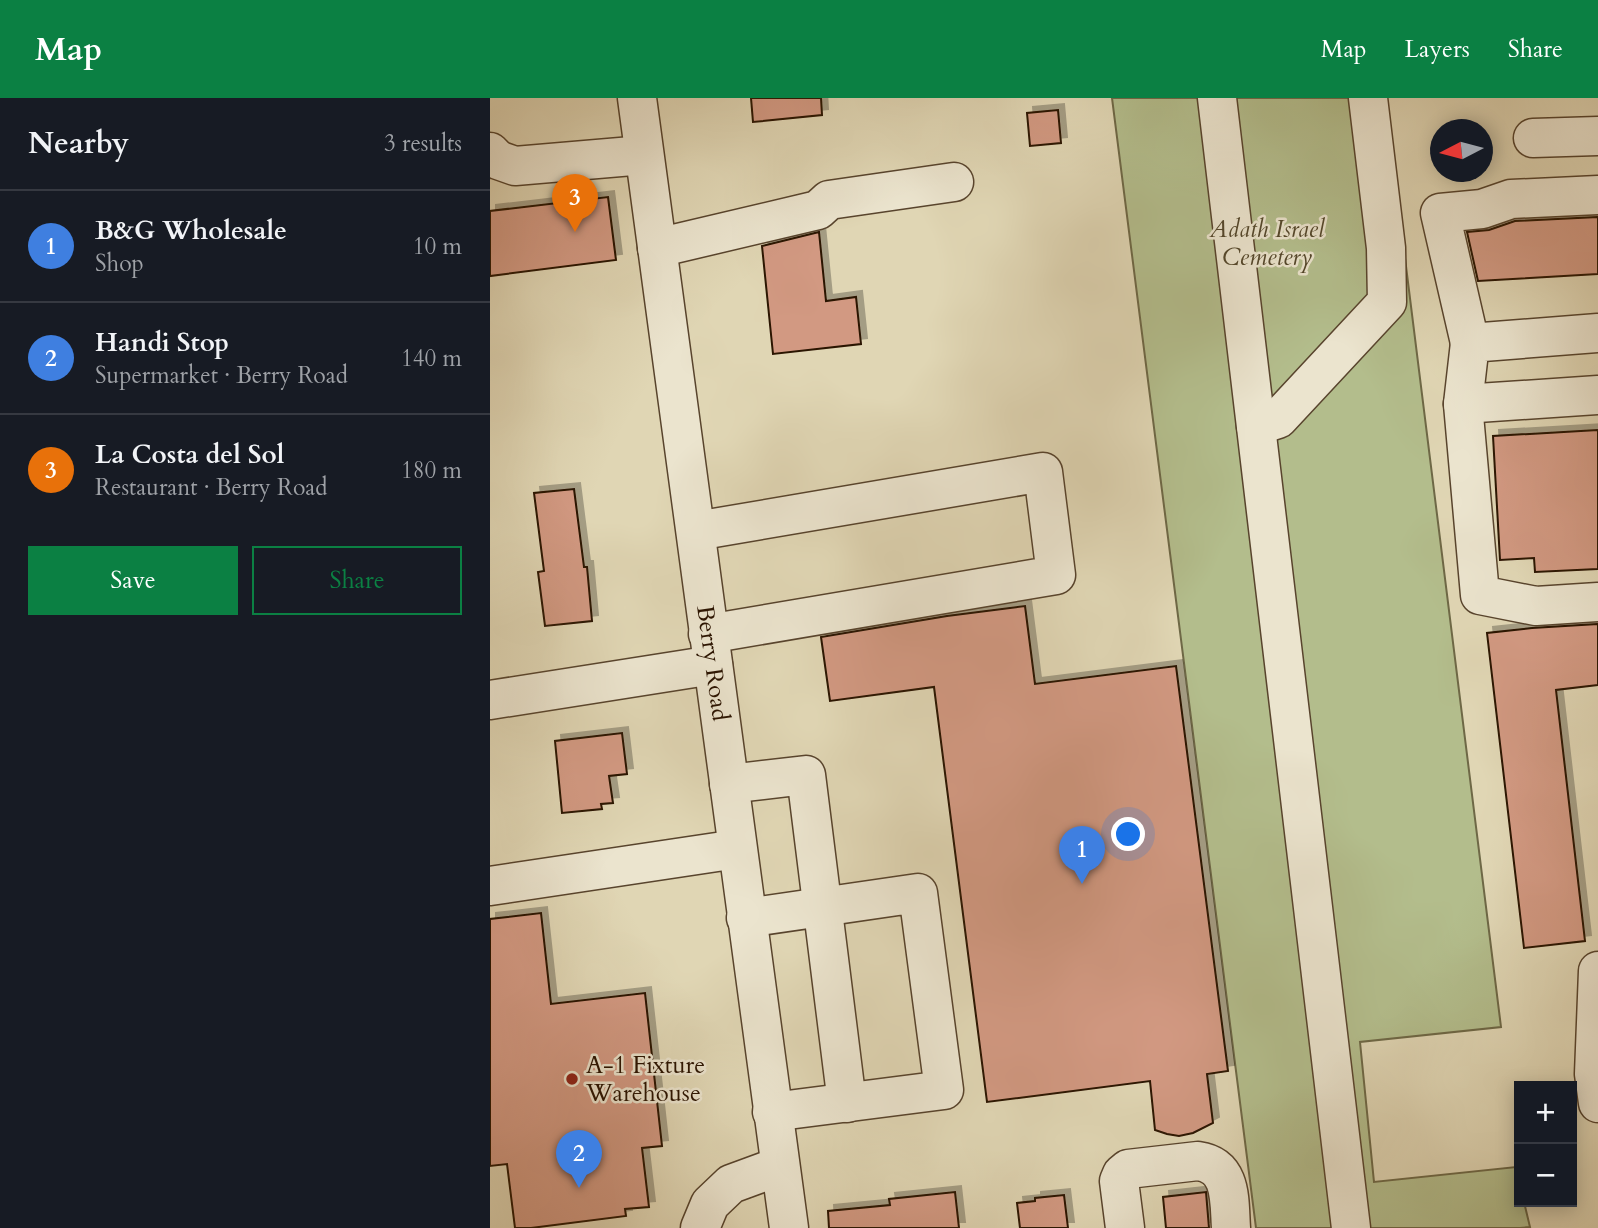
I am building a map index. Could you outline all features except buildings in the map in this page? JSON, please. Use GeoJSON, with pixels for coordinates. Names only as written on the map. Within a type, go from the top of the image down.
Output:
{"type":"FeatureCollection","features":[{"type":"Feature","properties":{"kind":"street","name":"Berry Road"},"geometry":{"type":"LineString","coordinates":[[637,98],[789,1228]]}},
{"type":"Feature","properties":{"kind":"street"},"geometry":{"type":"LineString","coordinates":[[1217,98],[1351,1228]]}},
{"type":"Feature","properties":{"kind":"street"},"geometry":{"type":"LineString","coordinates":[[1256,426],[1278,419],[1387,302],[1386,248],[1368,98]]}},
{"type":"Feature","properties":{"kind":"street"},"geometry":{"type":"LineString","coordinates":[[1533,138],[1598,136]]}},
{"type":"Feature","properties":{"kind":"street"},"geometry":{"type":"LineString","coordinates":[[490,152],[498,160],[515,166],[644,155]]}},
{"type":"Feature","properties":{"kind":"street"},"geometry":{"type":"LineString","coordinates":[[657,248],[818,210],[830,200],[954,182]]}},
{"type":"Feature","properties":{"kind":"street"},"geometry":{"type":"LineString","coordinates":[[1598,195],[1511,199],[1482,209],[1440,212],[1470,343],[1463,404],[1480,595],[1536,606],[1598,601]]}},
{"type":"Feature","properties":{"kind":"street"},"geometry":{"type":"LineString","coordinates":[[1470,343],[1598,333]]}},
{"type":"Feature","properties":{"kind":"street"},"geometry":{"type":"LineString","coordinates":[[1463,404],[1598,395]]}},
{"type":"Feature","properties":{"kind":"street"},"geometry":{"type":"LineString","coordinates":[[490,700],[1056,575],[1042,472],[696,531]]}},
{"type":"Feature","properties":{"kind":"street"},"geometry":{"type":"LineString","coordinates":[[729,784],[806,775],[847,1103]]}},
{"type":"Feature","properties":{"kind":"street"},"geometry":{"type":"LineString","coordinates":[[490,886],[737,849]]}},
{"type":"Feature","properties":{"kind":"street"},"geometry":{"type":"LineString","coordinates":[[746,918],[918,893],[944,1090],[772,1112]]}},
{"type":"Feature","properties":{"kind":"street"},"geometry":{"type":"LineString","coordinates":[[1598,971],[1594,1074],[1598,1103]]}},
{"type":"Feature","properties":{"kind":"street"},"geometry":{"type":"LineString","coordinates":[[1125,1228],[1119,1181],[1128,1168],[1198,1161],[1218,1168],[1224,1176],[1231,1228]]}},
{"type":"Feature","properties":{"kind":"street"},"geometry":{"type":"LineString","coordinates":[[700,1228],[710,1204],[731,1184],[780,1166]]}},
{"type":"Feature","properties":{"kind":"green space","name":"Adath Israel Cemetery"},"geometry":{"type":"Polygon","coordinates":[[[1112,98],[1385,98],[1501,1027],[1360,1042],[1374,1182],[1514,1167],[1514,1207],[1525,1207],[1530,1227],[1256,1228],[1112,98]]]}},
{"type":"Feature","properties":{"kind":"place","name":"La Costa del Sol"},"geometry":{"type":"Point","coordinates":[575,232]}},
{"type":"Feature","properties":{"kind":"place","name":"B&G Wholesale"},"geometry":{"type":"Point","coordinates":[1082,884]}},
{"type":"Feature","properties":{"kind":"place","name":"A-1 Fixture Warehouse"},"geometry":{"type":"Point","coordinates":[572,1079]}},
{"type":"Feature","properties":{"kind":"place","name":"Handi Stop"},"geometry":{"type":"Point","coordinates":[579,1188]}}]}
